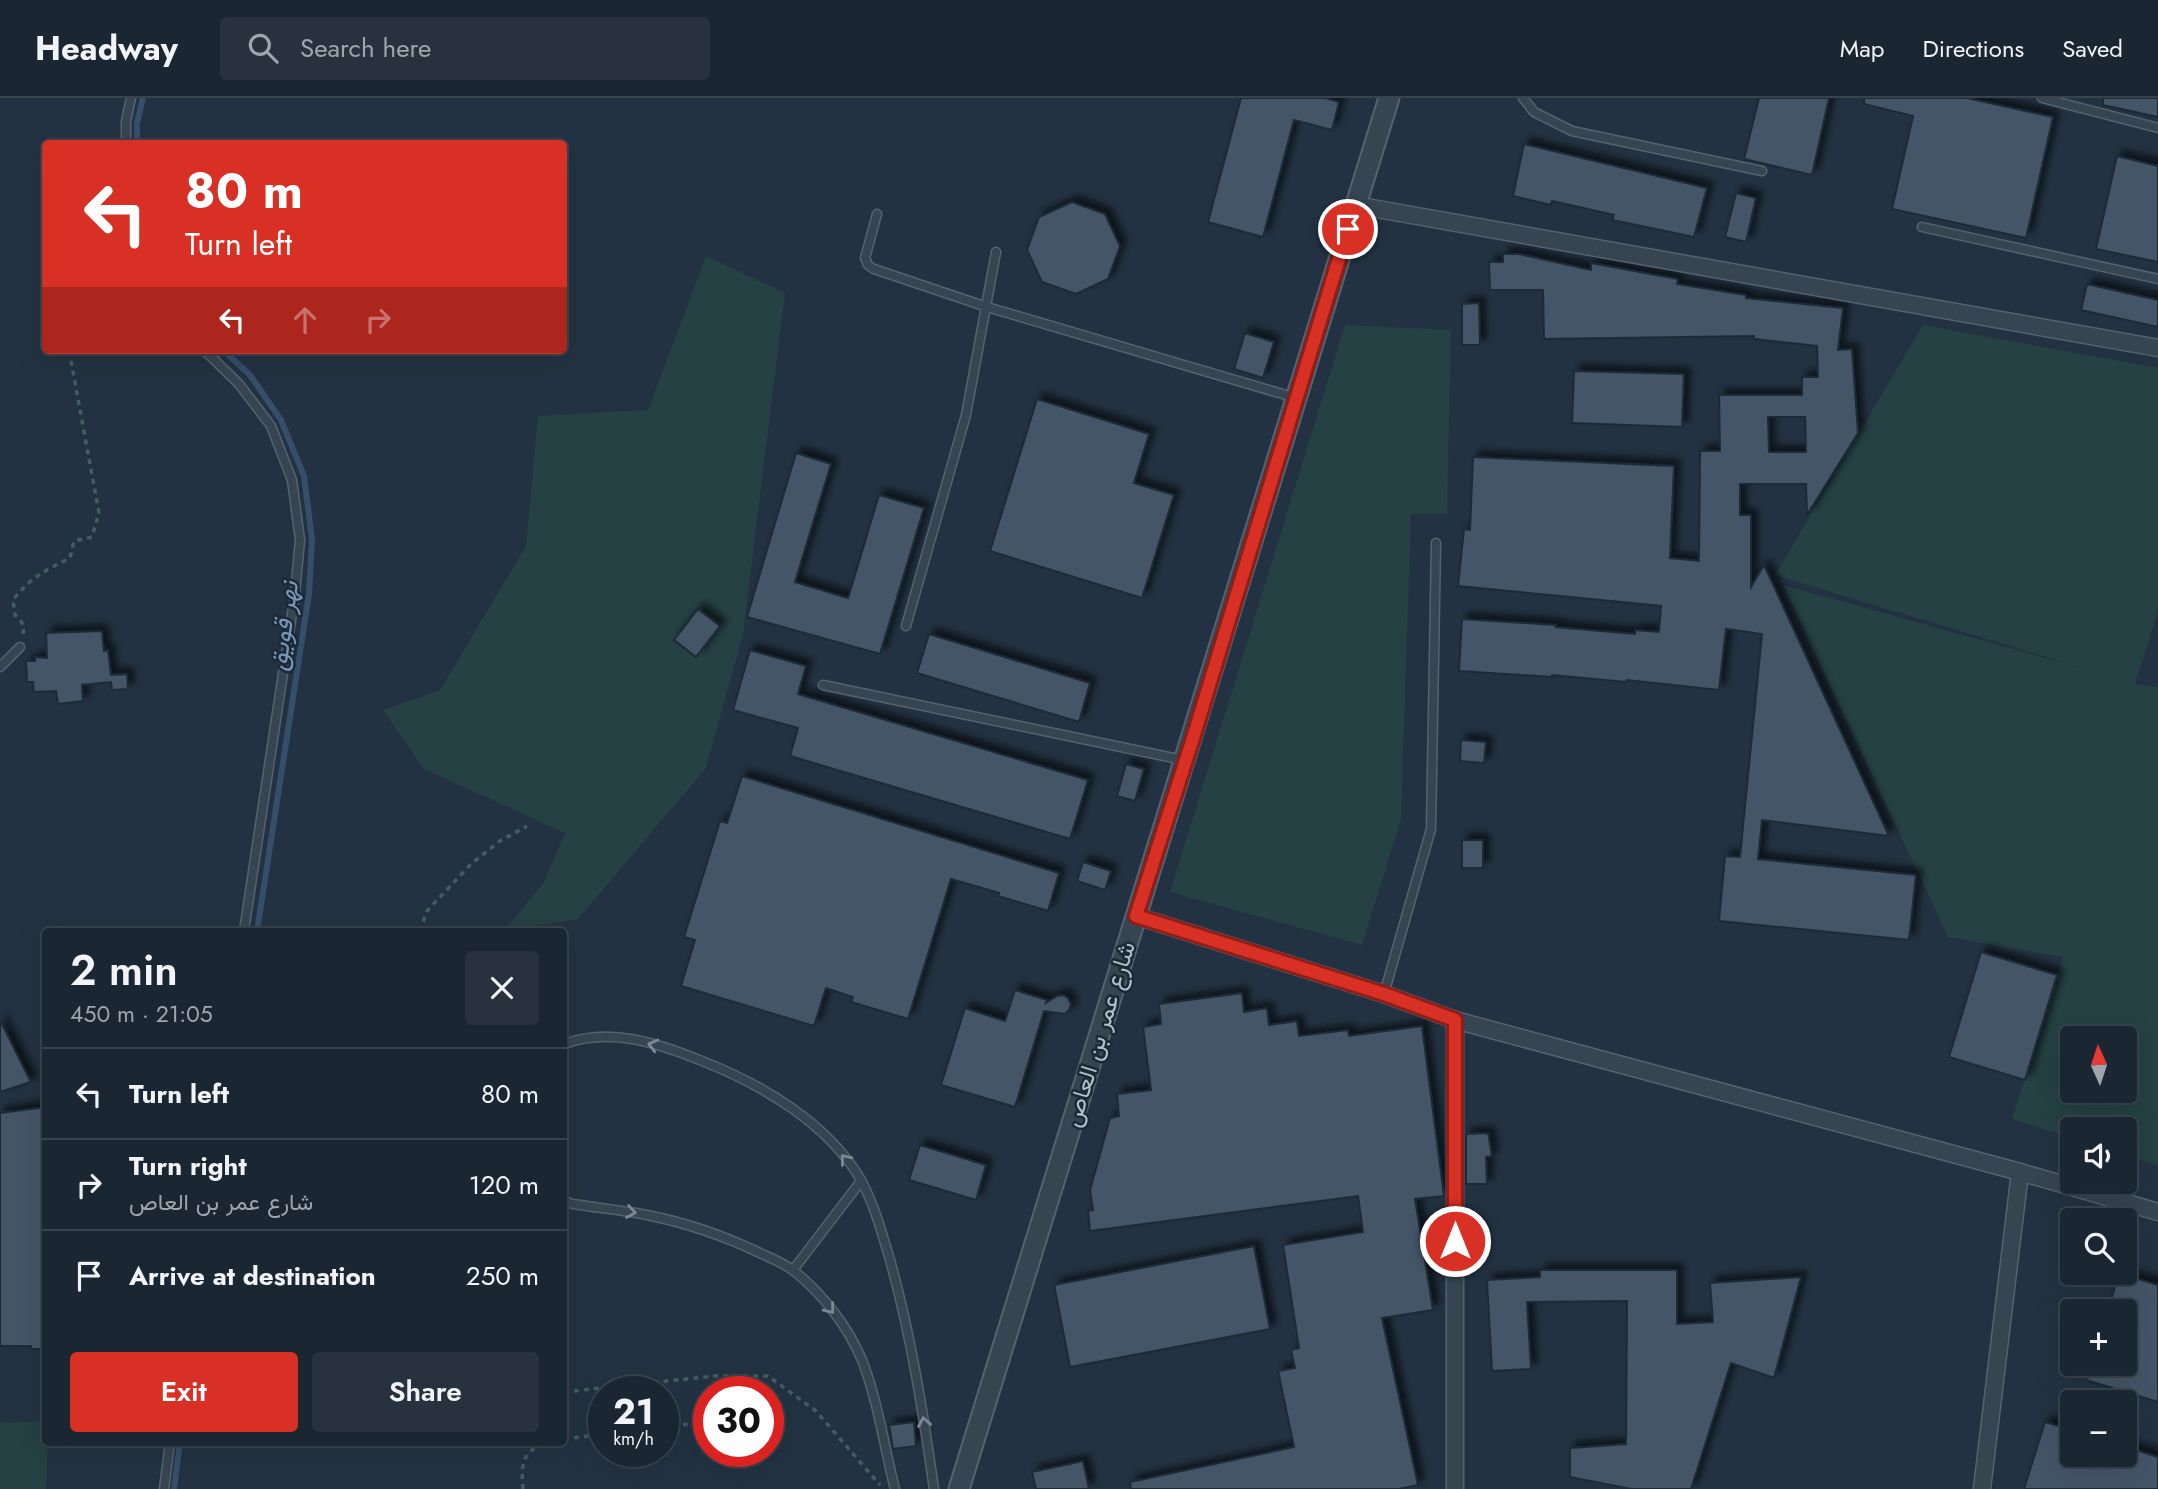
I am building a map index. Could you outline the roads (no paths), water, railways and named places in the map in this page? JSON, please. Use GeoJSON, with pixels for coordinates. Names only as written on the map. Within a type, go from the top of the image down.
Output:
{"type":"FeatureCollection","features":[{"type":"Feature","properties":{"kind":"street","name":"شارع عمر بن العاص"},"geometry":{"type":"LineString","coordinates":[[959,1489],[1389,98]]}},
{"type":"Feature","properties":{"kind":"street"},"geometry":{"type":"LineString","coordinates":[[1355,205],[2158,348]]}},
{"type":"Feature","properties":{"kind":"street"},"geometry":{"type":"LineString","coordinates":[[1136,916],[1384,994],[1455,1020],[2020,1172],[2158,1212]]}},
{"type":"Feature","properties":{"kind":"street"},"geometry":{"type":"LineString","coordinates":[[1455,1020],[1455,1489]]}},
{"type":"Feature","properties":{"kind":"street"},"geometry":{"type":"LineString","coordinates":[[1982,1489],[2020,1172]]}},
{"type":"Feature","properties":{"kind":"lane"},"geometry":{"type":"LineString","coordinates":[[126,140],[126,121],[131,98]]}},
{"type":"Feature","properties":{"kind":"lane"},"geometry":{"type":"LineString","coordinates":[[1523,98],[1534,112],[1572,131],[1762,171]]}},
{"type":"Feature","properties":{"kind":"lane"},"geometry":{"type":"LineString","coordinates":[[2042,98],[2158,128]]}},
{"type":"Feature","properties":{"kind":"lane"},"geometry":{"type":"LineString","coordinates":[[877,214],[865,258],[874,270],[987,307],[1296,398]]}},
{"type":"Feature","properties":{"kind":"lane"},"geometry":{"type":"LineString","coordinates":[[1922,227],[2158,279]]}},
{"type":"Feature","properties":{"kind":"lane"},"geometry":{"type":"LineString","coordinates":[[906,626],[966,415],[996,252]]}},
{"type":"Feature","properties":{"kind":"lane"},"geometry":{"type":"LineString","coordinates":[[208,354],[239,384],[271,426],[292,480],[300,540],[295,594],[244,928]]}},
{"type":"Feature","properties":{"kind":"lane"},"geometry":{"type":"LineString","coordinates":[[1384,994],[1431,829],[1436,543]]}},
{"type":"Feature","properties":{"kind":"lane"},"geometry":{"type":"LineString","coordinates":[[0,667],[20,647]]}},
{"type":"Feature","properties":{"kind":"lane"},"geometry":{"type":"LineString","coordinates":[[823,685],[1186,761]]}},
{"type":"Feature","properties":{"kind":"lane"},"geometry":{"type":"LineString","coordinates":[[567,1043],[596,1036],[613,1036],[656,1045],[718,1067],[775,1097],[826,1137],[847,1160],[861,1181],[881,1229],[895,1279],[934,1489]]}},
{"type":"Feature","properties":{"kind":"lane"},"geometry":{"type":"LineString","coordinates":[[793,1270],[861,1181]]}},
{"type":"Feature","properties":{"kind":"lane"},"geometry":{"type":"LineString","coordinates":[[567,1202],[645,1214],[696,1227],[746,1246],[793,1270],[834,1313],[849,1334],[861,1359],[870,1384],[895,1489]]}},
{"type":"Feature","properties":{"kind":"lane"},"geometry":{"type":"LineString","coordinates":[[164,1489],[169,1446]]}},
{"type":"Feature","properties":{"kind":"waterway","name":"نهر قويق"},"geometry":{"type":"LineString","coordinates":[[137,140],[137,123],[143,98]]}},
{"type":"Feature","properties":{"kind":"waterway","name":"نهر قويق"},"geometry":{"type":"LineString","coordinates":[[227,354],[250,375],[281,420],[304,476],[312,539],[309,594],[257,928]]}},
{"type":"Feature","properties":{"kind":"waterway","name":"نهر قويق"},"geometry":{"type":"LineString","coordinates":[[174,1489],[179,1446]]}}]}
